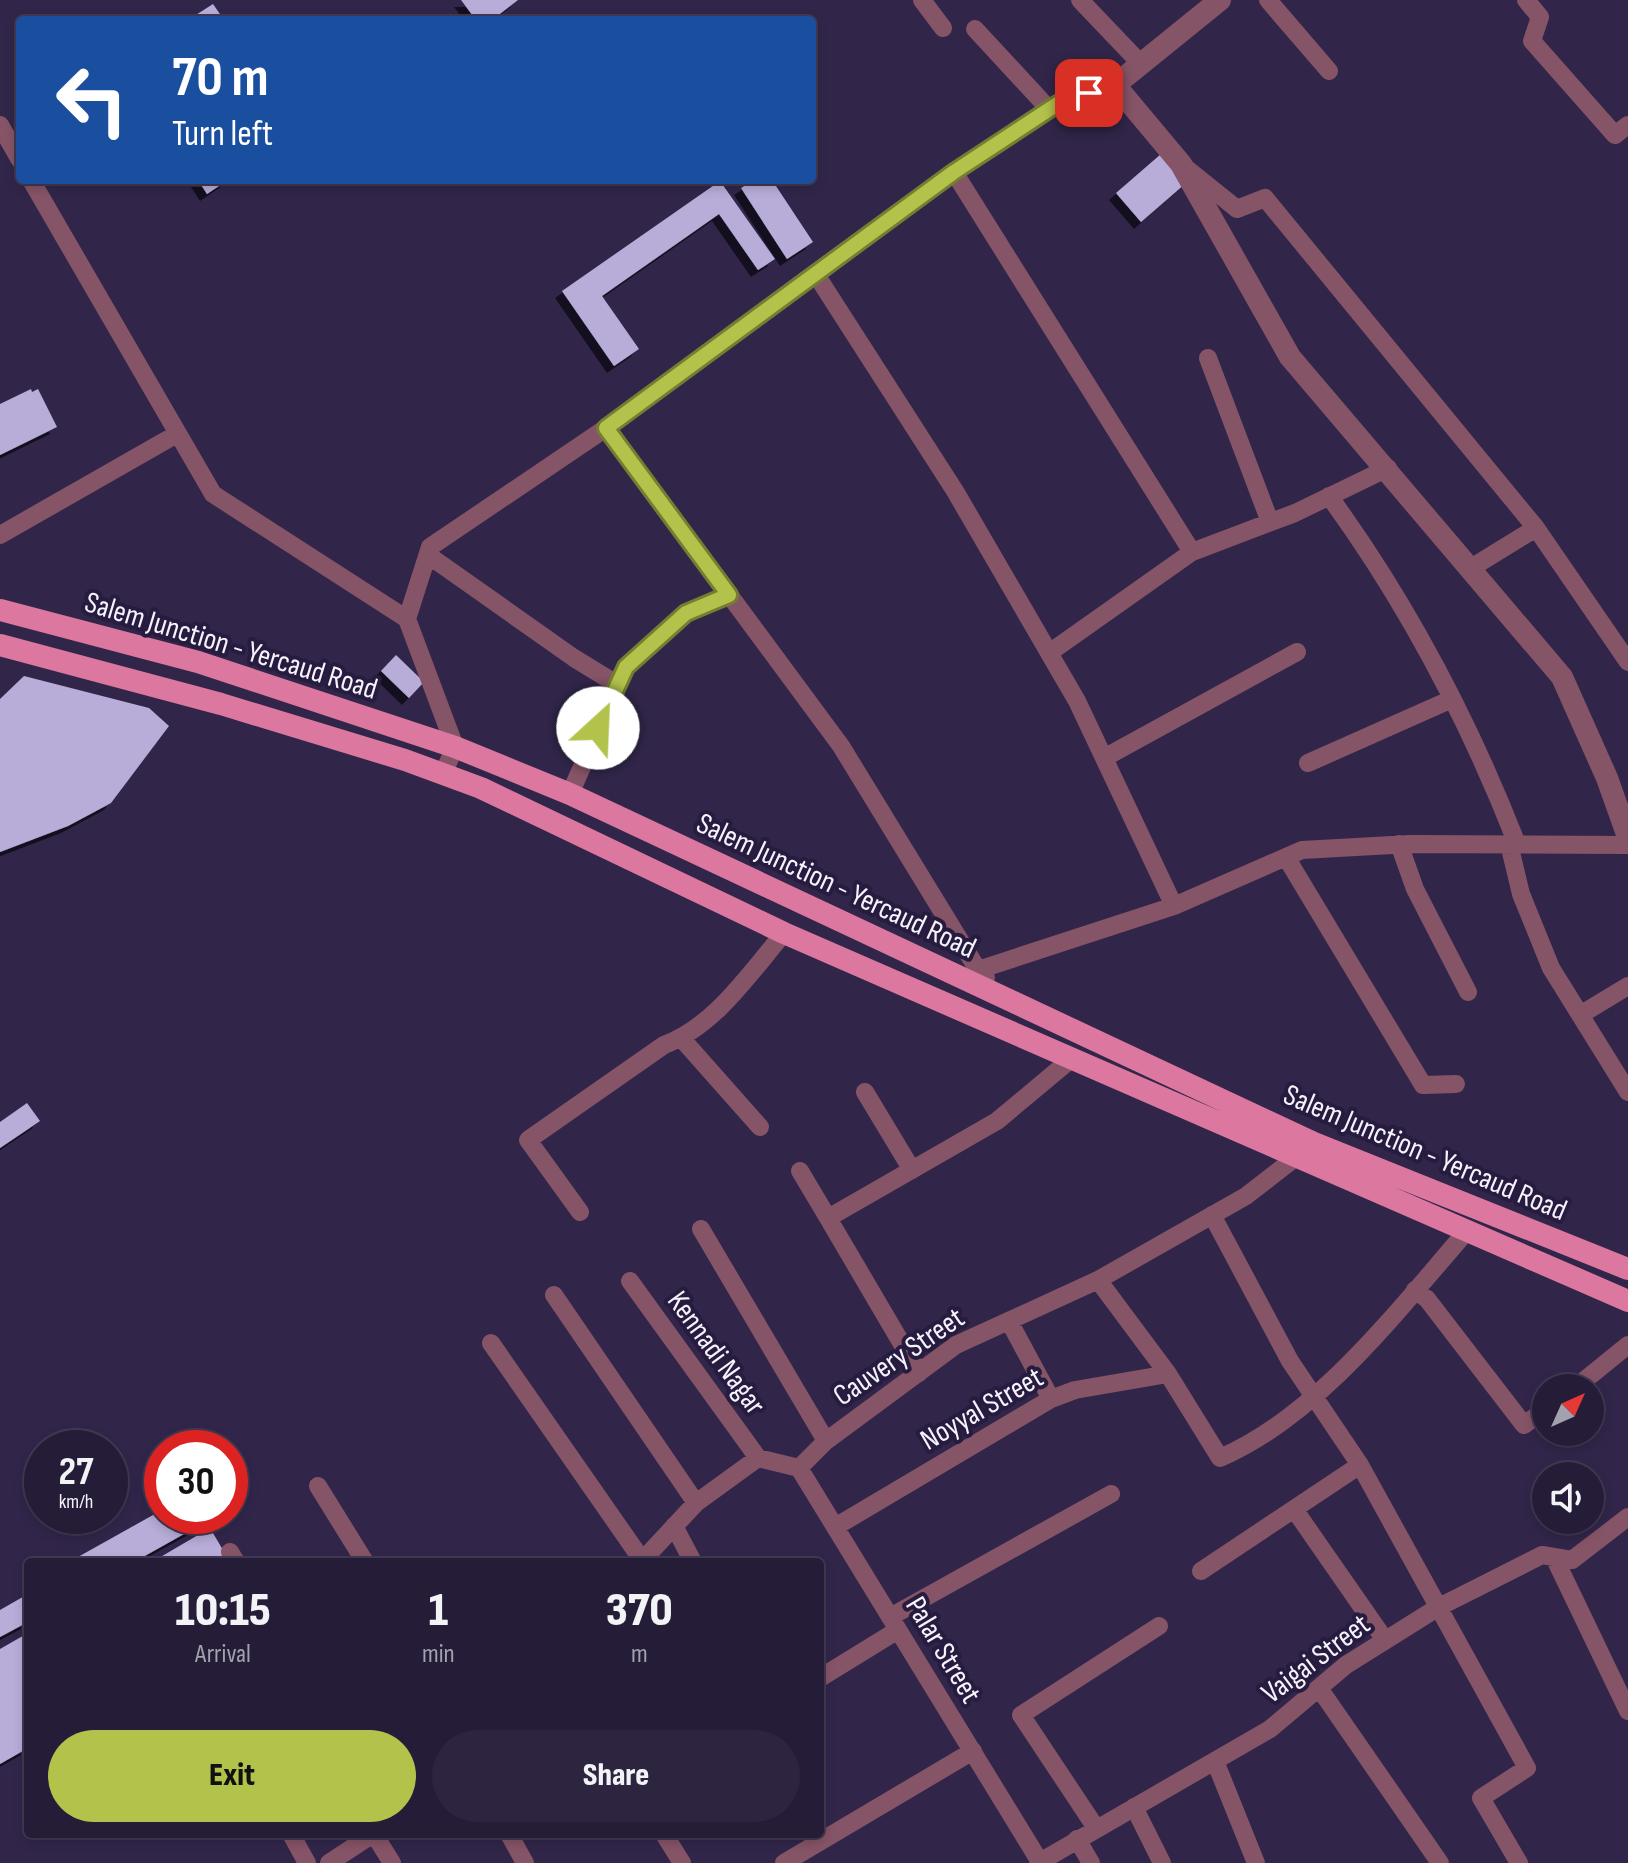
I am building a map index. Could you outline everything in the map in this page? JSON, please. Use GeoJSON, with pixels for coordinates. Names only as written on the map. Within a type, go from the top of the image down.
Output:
{"type":"FeatureCollection","features":[{"type":"Feature","properties":{"kind":"main road","name":"Salem Junction - Yercaud Road"},"geometry":{"type":"LineString","coordinates":[[0,610],[198,662],[455,747],[570,794],[1314,1143],[1628,1269]]}},
{"type":"Feature","properties":{"kind":"main road"},"geometry":{"type":"LineString","coordinates":[[5,652],[221,704],[481,788],[784,933],[1628,1301]]}},
{"type":"Feature","properties":{"kind":"main road"},"geometry":{"type":"LineString","coordinates":[[982,1021],[1001,996]]}},
{"type":"Feature","properties":{"kind":"street"},"geometry":{"type":"LineString","coordinates":[[922,0],[943,28]]}},
{"type":"Feature","properties":{"kind":"street"},"geometry":{"type":"LineString","coordinates":[[1080,0],[1142,65]]}},
{"type":"Feature","properties":{"kind":"street"},"geometry":{"type":"LineString","coordinates":[[407,619],[430,547],[606,428],[954,172],[1062,101],[1115,85],[1220,0]]}},
{"type":"Feature","properties":{"kind":"street"},"geometry":{"type":"LineString","coordinates":[[1268,0],[1329,71]]}},
{"type":"Feature","properties":{"kind":"street"},"geometry":{"type":"LineString","coordinates":[[1526,0],[1540,17],[1532,41],[1615,135],[1628,125]]}},
{"type":"Feature","properties":{"kind":"street"},"geometry":{"type":"LineString","coordinates":[[975,29],[1049,109]]}},
{"type":"Feature","properties":{"kind":"street"},"geometry":{"type":"LineString","coordinates":[[1115,85],[1181,164],[1290,357],[1388,468],[1562,677],[1607,778],[1628,837]]}},
{"type":"Feature","properties":{"kind":"street"},"geometry":{"type":"LineString","coordinates":[[0,125],[16,153]]}},
{"type":"Feature","properties":{"kind":"street"},"geometry":{"type":"LineString","coordinates":[[1181,164],[1237,209],[1265,198],[1536,528],[1628,662]]}},
{"type":"Feature","properties":{"kind":"street"},"geometry":{"type":"LineString","coordinates":[[954,172],[1192,552]]}},
{"type":"Feature","properties":{"kind":"street"},"geometry":{"type":"LineString","coordinates":[[33,184],[213,494],[407,619],[455,747],[443,774]]}},
{"type":"Feature","properties":{"kind":"street"},"geometry":{"type":"LineString","coordinates":[[815,273],[955,491],[1049,653],[1104,758],[1174,906]]}},
{"type":"Feature","properties":{"kind":"street"},"geometry":{"type":"LineString","coordinates":[[1208,358],[1270,522]]}},
{"type":"Feature","properties":{"kind":"street"},"geometry":{"type":"LineString","coordinates":[[606,428],[841,746],[978,970],[1001,996]]}},
{"type":"Feature","properties":{"kind":"street"},"geometry":{"type":"LineString","coordinates":[[3,527],[177,434]]}},
{"type":"Feature","properties":{"kind":"street"},"geometry":{"type":"LineString","coordinates":[[1049,653],[1192,552],[1270,522],[1388,468]]}},
{"type":"Feature","properties":{"kind":"street"},"geometry":{"type":"LineString","coordinates":[[1329,496],[1377,562],[1483,756],[1513,844],[1521,894],[1551,968],[1628,1092]]}},
{"type":"Feature","properties":{"kind":"street"},"geometry":{"type":"LineString","coordinates":[[1471,568],[1536,528]]}},
{"type":"Feature","properties":{"kind":"street"},"geometry":{"type":"LineString","coordinates":[[428,555],[574,658],[618,685]]}},
{"type":"Feature","properties":{"kind":"street"},"geometry":{"type":"LineString","coordinates":[[570,794],[626,667],[686,613],[729,595]]}},
{"type":"Feature","properties":{"kind":"street"},"geometry":{"type":"LineString","coordinates":[[1104,758],[1297,652]]}},
{"type":"Feature","properties":{"kind":"street"},"geometry":{"type":"LineString","coordinates":[[1308,763],[1452,699]]}},
{"type":"Feature","properties":{"kind":"street"},"geometry":{"type":"LineString","coordinates":[[978,970],[1174,906],[1302,850],[1399,844],[1628,845]]}},
{"type":"Feature","properties":{"kind":"street"},"geometry":{"type":"LineString","coordinates":[[1399,844],[1415,889],[1468,992]]}},
{"type":"Feature","properties":{"kind":"street"},"geometry":{"type":"LineString","coordinates":[[1286,857],[1423,1085],[1456,1084]]}},
{"type":"Feature","properties":{"kind":"street"},"geometry":{"type":"LineString","coordinates":[[580,1212],[528,1140],[664,1045],[682,1039],[719,1007],[784,933]]}},
{"type":"Feature","properties":{"kind":"street"},"geometry":{"type":"LineString","coordinates":[[1580,1015],[1628,986]]}},
{"type":"Feature","properties":{"kind":"street"},"geometry":{"type":"LineString","coordinates":[[682,1039],[760,1127]]}},
{"type":"Feature","properties":{"kind":"street"},"geometry":{"type":"LineString","coordinates":[[828,1218],[997,1121],[1070,1060]]}},
{"type":"Feature","properties":{"kind":"street"},"geometry":{"type":"LineString","coordinates":[[865,1092],[912,1170]]}},
{"type":"Feature","properties":{"kind":"street","name":"Cauvery Street"},"geometry":{"type":"LineString","coordinates":[[799,1468],[826,1441],[956,1345],[1098,1280],[1246,1196],[1295,1158]]}},
{"type":"Feature","properties":{"kind":"street"},"geometry":{"type":"LineString","coordinates":[[800,1171],[919,1373]]}},
{"type":"Feature","properties":{"kind":"street"},"geometry":{"type":"LineString","coordinates":[[1212,1215],[1290,1361],[1360,1465],[1527,1768],[1481,1798],[1519,1863]]}},
{"type":"Feature","properties":{"kind":"street"},"geometry":{"type":"LineString","coordinates":[[701,1229],[826,1441]]}},
{"type":"Feature","properties":{"kind":"street"},"geometry":{"type":"LineString","coordinates":[[1098,1280],[1168,1374],[1220,1458],[1240,1450],[1315,1397],[1466,1232]]}},
{"type":"Feature","properties":{"kind":"street","name":"Kennadi Nagar"},"geometry":{"type":"LineString","coordinates":[[630,1281],[758,1458]]}},
{"type":"Feature","properties":{"kind":"street"},"geometry":{"type":"LineString","coordinates":[[1415,1290],[1427,1299],[1524,1425],[1532,1419]]}},
{"type":"Feature","properties":{"kind":"street"},"geometry":{"type":"LineString","coordinates":[[554,1295],[696,1503]]}},
{"type":"Feature","properties":{"kind":"street"},"geometry":{"type":"LineString","coordinates":[[1009,1321],[1051,1399]]}},
{"type":"Feature","properties":{"kind":"street"},"geometry":{"type":"LineString","coordinates":[[491,1343],[639,1558]]}},
{"type":"Feature","properties":{"kind":"street"},"geometry":{"type":"LineString","coordinates":[[1592,1374],[1628,1345]]}},
{"type":"Feature","properties":{"kind":"street","name":"Noyyal Street"},"geometry":{"type":"LineString","coordinates":[[835,1527],[1051,1399],[1075,1390],[1168,1374]]}},
{"type":"Feature","properties":{"kind":"street"},"geometry":{"type":"LineString","coordinates":[[644,1558],[696,1503],[758,1458],[799,1468]]}},
{"type":"Feature","properties":{"kind":"street"},"geometry":{"type":"LineString","coordinates":[[1201,1571],[1360,1465]]}},
{"type":"Feature","properties":{"kind":"street","name":"Palar Street"},"geometry":{"type":"LineString","coordinates":[[799,1468],[1039,1862]]}},
{"type":"Feature","properties":{"kind":"street"},"geometry":{"type":"LineString","coordinates":[[318,1486],[363,1558]]}},
{"type":"Feature","properties":{"kind":"street"},"geometry":{"type":"LineString","coordinates":[[824,1675],[894,1623],[1111,1494]]}},
{"type":"Feature","properties":{"kind":"street"},"geometry":{"type":"LineString","coordinates":[[1294,1509],[1385,1640]]}},
{"type":"Feature","properties":{"kind":"street","name":"Vaigai Street"},"geometry":{"type":"LineString","coordinates":[[1039,1862],[1270,1729],[1319,1688],[1385,1640],[1437,1608],[1542,1555],[1572,1560],[1628,1517]]}},
{"type":"Feature","properties":{"kind":"street"},"geometry":{"type":"LineString","coordinates":[[674,1526],[691,1558]]}},
{"type":"Feature","properties":{"kind":"street"},"geometry":{"type":"LineString","coordinates":[[1554,1557],[1628,1711]]}},
{"type":"Feature","properties":{"kind":"street"},"geometry":{"type":"LineString","coordinates":[[1096,1828],[1021,1715],[1159,1626]]}},
{"type":"Feature","properties":{"kind":"street"},"geometry":{"type":"LineString","coordinates":[[1319,1688],[1440,1863]]}},
{"type":"Feature","properties":{"kind":"street"},"geometry":{"type":"LineString","coordinates":[[784,1863],[973,1751]]}},
{"type":"Feature","properties":{"kind":"street"},"geometry":{"type":"LineString","coordinates":[[1215,1761],[1256,1863]]}},
{"type":"Feature","properties":{"kind":"street"},"geometry":{"type":"LineString","coordinates":[[1134,1807],[1162,1863]]}},
{"type":"Feature","properties":{"kind":"street"},"geometry":{"type":"LineString","coordinates":[[293,1838],[307,1863]]}},
{"type":"Feature","properties":{"kind":"street"},"geometry":{"type":"LineString","coordinates":[[329,1863],[368,1838]]}},
{"type":"Feature","properties":{"kind":"street"},"geometry":{"type":"LineString","coordinates":[[376,1838],[392,1863]]}},
{"type":"Feature","properties":{"kind":"street"},"geometry":{"type":"LineString","coordinates":[[511,1838],[525,1863]]}},
{"type":"Feature","properties":{"kind":"street"},"geometry":{"type":"LineString","coordinates":[[666,1838],[682,1863]]}},
{"type":"Feature","properties":{"kind":"street"},"geometry":{"type":"LineString","coordinates":[[1077,1839],[1091,1863]]}},
{"type":"Feature","properties":{"kind":"building"},"geometry":{"type":"Polygon","coordinates":[[[461,0],[518,0],[497,16],[473,16],[461,0]]]}},
{"type":"Feature","properties":{"kind":"building"},"geometry":{"type":"Polygon","coordinates":[[[213,4],[221,16],[194,16],[213,4]]]}},
{"type":"Feature","properties":{"kind":"building"},"geometry":{"type":"Polygon","coordinates":[[[1161,154],[1186,183],[1141,222],[1116,193],[1161,154]]]}},
{"type":"Feature","properties":{"kind":"building"},"geometry":{"type":"Polygon","coordinates":[[[201,184],[222,184],[207,194],[201,184]]]}},
{"type":"Feature","properties":{"kind":"building"},"geometry":{"type":"Polygon","coordinates":[[[716,184],[722,184],[775,259],[758,270],[719,214],[602,296],[639,349],[614,366],[562,291],[716,184]]]}},
{"type":"Feature","properties":{"kind":"building"},"geometry":{"type":"Polygon","coordinates":[[[748,184],[775,184],[813,242],[787,259],[741,188],[748,184]]]}},
{"type":"Feature","properties":{"kind":"building"},"geometry":{"type":"Polygon","coordinates":[[[31,389],[32,392],[38,389],[57,427],[0,455],[0,404],[31,389]]]}},
{"type":"Feature","properties":{"kind":"building"},"geometry":{"type":"Polygon","coordinates":[[[396,655],[424,682],[409,698],[381,671],[396,655]]]}},
{"type":"Feature","properties":{"kind":"building"},"geometry":{"type":"Polygon","coordinates":[[[24,676],[149,708],[169,726],[111,803],[68,826],[0,852],[0,699],[24,676]]]}},
{"type":"Feature","properties":{"kind":"building"},"geometry":{"type":"Polygon","coordinates":[[[27,1103],[40,1121],[0,1148],[0,1122],[27,1103]]]}},
{"type":"Feature","properties":{"kind":"building"},"geometry":{"type":"Polygon","coordinates":[[[144,1520],[144,1534],[184,1534],[141,1558],[76,1558],[119,1534],[128,1534],[128,1529],[144,1520]]]}},
{"type":"Feature","properties":{"kind":"building"},"geometry":{"type":"Polygon","coordinates":[[[200,1534],[214,1534],[228,1558],[159,1558],[200,1534]]]}},
{"type":"Feature","properties":{"kind":"building"},"geometry":{"type":"Polygon","coordinates":[[[24,1596],[24,1624],[0,1637],[0,1610],[24,1596]]]}},
{"type":"Feature","properties":{"kind":"building"},"geometry":{"type":"Polygon","coordinates":[[[24,1635],[24,1750],[0,1764],[0,1649],[24,1635]]]}},
{"type":"Feature","properties":{"kind":"route"},"geometry":{"type":"LineString","coordinates":[[598,728],[626,667],[686,613],[729,595],[606,428],[954,172],[1062,101],[1089,93]]}}]}
